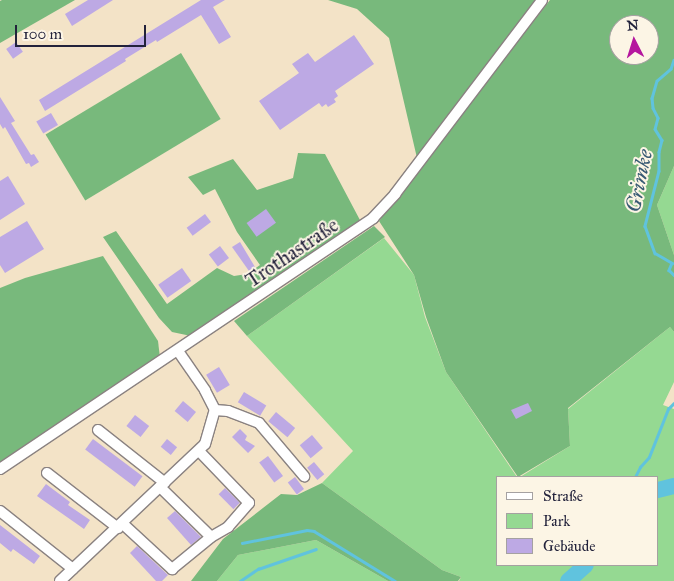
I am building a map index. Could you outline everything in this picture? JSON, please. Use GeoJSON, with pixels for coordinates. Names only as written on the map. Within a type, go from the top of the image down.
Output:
{"type":"FeatureCollection","features":[{"type":"Feature","properties":{"kind":"street","name":"Trothastraße"},"geometry":{"type":"LineString","coordinates":[[0,469],[373,218],[395,194],[542,0]]}},
{"type":"Feature","properties":{"kind":"street"},"geometry":{"type":"LineString","coordinates":[[60,581],[199,451],[210,432],[215,410],[205,390],[178,351]]}},
{"type":"Feature","properties":{"kind":"street"},"geometry":{"type":"LineString","coordinates":[[215,410],[228,411],[259,423],[304,476]]}},
{"type":"Feature","properties":{"kind":"street"},"geometry":{"type":"LineString","coordinates":[[98,430],[163,485],[211,538]]}},
{"type":"Feature","properties":{"kind":"street"},"geometry":{"type":"LineString","coordinates":[[47,473],[120,526],[172,569],[228,526],[249,503],[199,451]]}},
{"type":"Feature","properties":{"kind":"street"},"geometry":{"type":"LineString","coordinates":[[0,511],[73,569]]}},
{"type":"Feature","properties":{"kind":"green space"},"geometry":{"type":"Polygon","coordinates":[[[75,0],[0,43],[0,1],[75,0]]]}},
{"type":"Feature","properties":{"kind":"green space"},"geometry":{"type":"Polygon","coordinates":[[[328,0],[537,0],[417,158],[389,38],[357,9],[328,0]]]}},
{"type":"Feature","properties":{"kind":"green space"},"geometry":{"type":"Polygon","coordinates":[[[550,0],[674,0],[674,166],[657,205],[674,255],[674,332],[670,327],[568,408],[570,446],[517,476],[446,372],[426,317],[414,275],[379,221],[550,0]]]}},
{"type":"Feature","properties":{"kind":"green space"},"geometry":{"type":"Polygon","coordinates":[[[181,53],[221,119],[85,200],[46,134],[181,53]]]}},
{"type":"Feature","properties":{"kind":"green space"},"geometry":{"type":"Polygon","coordinates":[[[298,153],[325,154],[361,222],[191,336],[172,332],[159,318],[103,237],[116,231],[167,304],[217,268],[234,276],[247,274],[260,265],[237,232],[215,189],[203,195],[188,177],[233,159],[257,190],[293,178],[298,153]]]}},
{"type":"Feature","properties":{"kind":"green space"},"geometry":{"type":"Polygon","coordinates":[[[674,166],[674,255],[657,205],[674,166]]]}},
{"type":"Feature","properties":{"kind":"green space"},"geometry":{"type":"Polygon","coordinates":[[[374,226],[385,237],[247,336],[234,321],[374,226]]]}},
{"type":"Feature","properties":{"kind":"green space"},"geometry":{"type":"Polygon","coordinates":[[[384,238],[414,275],[425,317],[446,372],[516,476],[497,476],[497,566],[659,566],[659,476],[522,476],[570,446],[568,409],[670,327],[674,332],[674,382],[663,405],[674,409],[674,581],[459,581],[461,577],[442,570],[322,483],[353,451],[247,336],[384,238]]]}},
{"type":"Feature","properties":{"kind":"green space"},"geometry":{"type":"Polygon","coordinates":[[[103,256],[158,341],[160,358],[0,464],[0,288],[25,278],[103,256]]]}},
{"type":"Feature","properties":{"kind":"green space"},"geometry":{"type":"Polygon","coordinates":[[[322,483],[442,570],[461,577],[458,581],[388,581],[316,540],[238,555],[217,581],[191,581],[223,539],[281,494],[297,495],[322,483]]]}},
{"type":"Feature","properties":{"kind":"green space"},"geometry":{"type":"Polygon","coordinates":[[[316,540],[388,581],[217,581],[238,555],[316,540]]]}},
{"type":"Feature","properties":{"kind":"building"},"geometry":{"type":"Polygon","coordinates":[[[88,0],[113,0],[72,26],[65,14],[88,0]]]}},
{"type":"Feature","properties":{"kind":"building"},"geometry":{"type":"Polygon","coordinates":[[[201,0],[225,0],[213,7],[231,37],[219,44],[201,15],[125,59],[126,61],[45,111],[39,100],[201,0]]]}},
{"type":"Feature","properties":{"kind":"building"},"geometry":{"type":"Polygon","coordinates":[[[354,35],[374,64],[335,91],[338,96],[334,99],[336,102],[328,107],[326,104],[322,107],[319,103],[280,130],[259,101],[299,73],[292,64],[308,53],[315,62],[354,35]]]}},
{"type":"Feature","properties":{"kind":"building"},"geometry":{"type":"Polygon","coordinates":[[[16,42],[23,52],[13,59],[6,49],[16,42]]]}},
{"type":"Feature","properties":{"kind":"building"},"geometry":{"type":"Polygon","coordinates":[[[0,97],[15,121],[11,123],[31,155],[34,154],[39,162],[31,167],[29,163],[26,164],[5,127],[3,129],[0,124],[0,97]]]}},
{"type":"Feature","properties":{"kind":"building"},"geometry":{"type":"Polygon","coordinates":[[[51,113],[58,125],[43,134],[36,121],[51,113]]]}},
{"type":"Feature","properties":{"kind":"building"},"geometry":{"type":"Polygon","coordinates":[[[8,176],[25,204],[0,220],[0,181],[8,176]]]}},
{"type":"Feature","properties":{"kind":"building"},"geometry":{"type":"Polygon","coordinates":[[[266,209],[276,223],[257,237],[247,223],[266,209]]]}},
{"type":"Feature","properties":{"kind":"building"},"geometry":{"type":"Polygon","coordinates":[[[205,214],[211,222],[193,236],[187,228],[205,214]]]}},
{"type":"Feature","properties":{"kind":"building"},"geometry":{"type":"Polygon","coordinates":[[[27,221],[44,249],[5,273],[0,265],[0,237],[27,221]]]}},
{"type":"Feature","properties":{"kind":"building"},"geometry":{"type":"Polygon","coordinates":[[[240,242],[255,267],[249,271],[232,247],[240,242]]]}},
{"type":"Feature","properties":{"kind":"building"},"geometry":{"type":"Polygon","coordinates":[[[220,246],[229,258],[218,266],[209,254],[220,246]]]}},
{"type":"Feature","properties":{"kind":"building"},"geometry":{"type":"Polygon","coordinates":[[[182,268],[191,281],[167,298],[158,285],[182,268]]]}},
{"type":"Feature","properties":{"kind":"building"},"geometry":{"type":"Polygon","coordinates":[[[219,367],[230,385],[217,393],[206,375],[219,367]]]}},
{"type":"Feature","properties":{"kind":"building"},"geometry":{"type":"Polygon","coordinates":[[[244,392],[266,405],[260,416],[238,402],[244,392]]]}},
{"type":"Feature","properties":{"kind":"building"},"geometry":{"type":"Polygon","coordinates":[[[183,401],[196,412],[188,422],[175,411],[183,401]]]}},
{"type":"Feature","properties":{"kind":"building"},"geometry":{"type":"Polygon","coordinates":[[[528,403],[532,411],[516,419],[511,410],[528,403]]]}},
{"type":"Feature","properties":{"kind":"building"},"geometry":{"type":"Polygon","coordinates":[[[276,412],[295,428],[287,437],[268,421],[276,412]]]}},
{"type":"Feature","properties":{"kind":"building"},"geometry":{"type":"Polygon","coordinates":[[[135,415],[149,426],[141,437],[126,426],[135,415]]]}},
{"type":"Feature","properties":{"kind":"building"},"geometry":{"type":"Polygon","coordinates":[[[240,429],[247,436],[245,440],[255,446],[248,453],[232,437],[240,429]]]}},
{"type":"Feature","properties":{"kind":"building"},"geometry":{"type":"Polygon","coordinates":[[[312,435],[323,448],[311,458],[300,445],[312,435]]]}},
{"type":"Feature","properties":{"kind":"building"},"geometry":{"type":"Polygon","coordinates":[[[93,439],[143,476],[135,487],[85,449],[93,439]]]}},
{"type":"Feature","properties":{"kind":"building"},"geometry":{"type":"Polygon","coordinates":[[[167,439],[177,447],[171,455],[161,447],[167,439]]]}},
{"type":"Feature","properties":{"kind":"building"},"geometry":{"type":"Polygon","coordinates":[[[268,456],[283,476],[274,483],[259,463],[268,456]]]}},
{"type":"Feature","properties":{"kind":"building"},"geometry":{"type":"Polygon","coordinates":[[[314,462],[324,474],[317,480],[307,468],[314,462]]]}},
{"type":"Feature","properties":{"kind":"building"},"geometry":{"type":"Polygon","coordinates":[[[295,477],[304,489],[297,494],[288,482],[295,477]]]}},
{"type":"Feature","properties":{"kind":"building"},"geometry":{"type":"Polygon","coordinates":[[[46,484],[70,502],[68,505],[90,520],[84,529],[37,496],[46,484]]]}},
{"type":"Feature","properties":{"kind":"building"},"geometry":{"type":"Polygon","coordinates":[[[225,488],[240,503],[233,509],[219,494],[225,488]]]}},
{"type":"Feature","properties":{"kind":"building"},"geometry":{"type":"Polygon","coordinates":[[[175,511],[201,537],[191,545],[167,518],[175,511]]]}},
{"type":"Feature","properties":{"kind":"building"},"geometry":{"type":"Polygon","coordinates":[[[0,525],[40,556],[34,564],[13,549],[11,552],[0,543],[0,525]]]}},
{"type":"Feature","properties":{"kind":"building"},"geometry":{"type":"Polygon","coordinates":[[[137,546],[168,575],[162,581],[156,581],[130,553],[137,546]]]}},
{"type":"Feature","properties":{"kind":"waterway","name":"Grimke"},"geometry":{"type":"LineString","coordinates":[[674,60],[671,69],[657,81],[652,98],[653,108],[658,118],[655,129],[662,140],[659,152],[659,171],[645,226],[655,253],[672,263],[669,270],[674,275]]}},
{"type":"Feature","properties":{"kind":"waterway","name":"Grimke"},"geometry":{"type":"LineString","coordinates":[[636,476],[640,467],[649,457],[668,409],[674,403]]}},
{"type":"Feature","properties":{"kind":"waterway"},"geometry":{"type":"LineString","coordinates":[[659,490],[674,486]]}},
{"type":"Feature","properties":{"kind":"waterway"},"geometry":{"type":"LineString","coordinates":[[242,543],[307,530],[314,531],[395,581]]}},
{"type":"Feature","properties":{"kind":"waterway"},"geometry":{"type":"LineString","coordinates":[[240,581],[258,569],[316,549]]}},
{"type":"Feature","properties":{"kind":"waterway"},"geometry":{"type":"LineString","coordinates":[[568,581],[585,566]]}}]}
